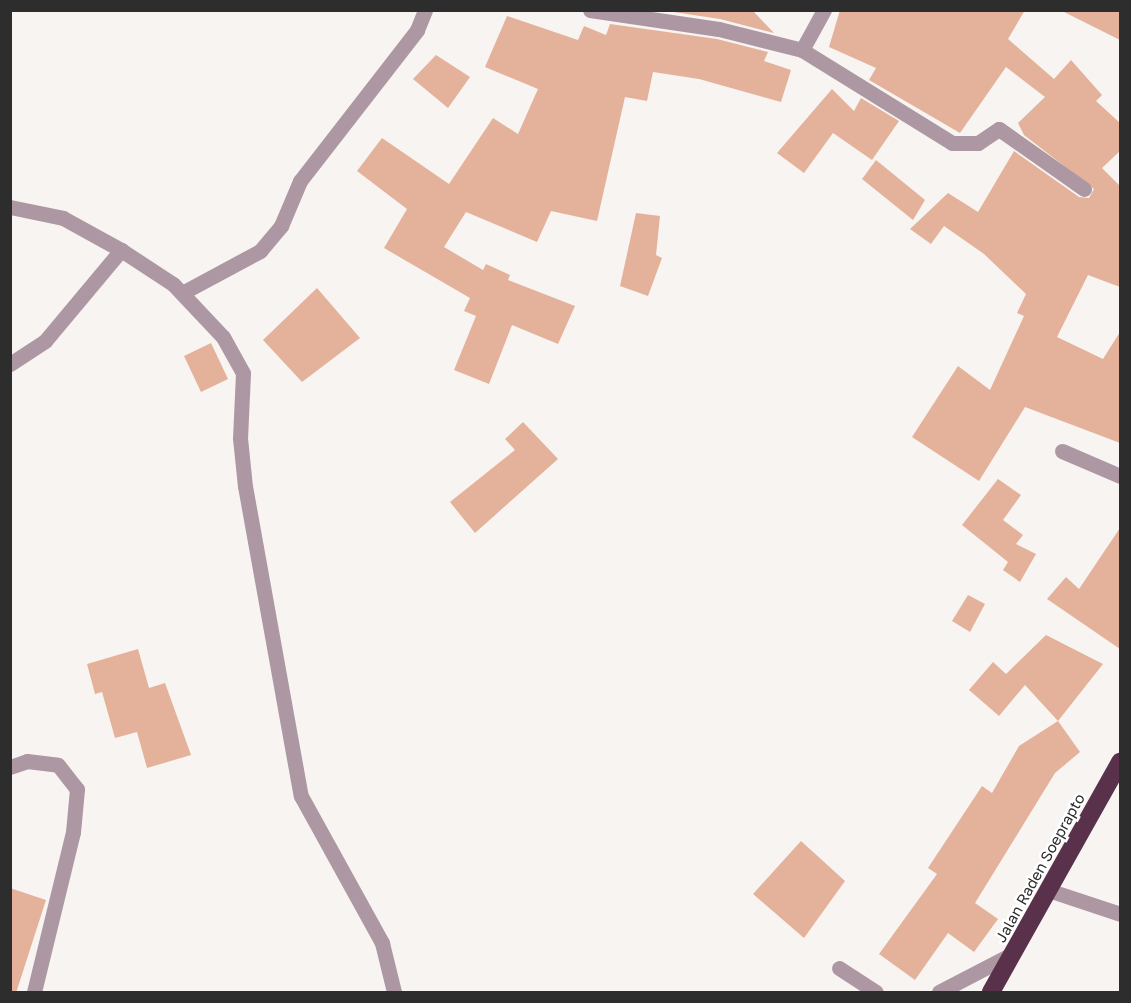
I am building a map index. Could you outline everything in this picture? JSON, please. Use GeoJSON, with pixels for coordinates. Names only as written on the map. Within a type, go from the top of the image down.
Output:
{"type":"FeatureCollection","features":[{"type":"Feature","properties":{"kind":"highway","name":"Jalan Raden Soeprapto"},"geometry":{"type":"LineString","coordinates":[[992,993],[1120,762]]}},
{"type":"Feature","properties":{"kind":"street"},"geometry":{"type":"LineString","coordinates":[[182,293],[260,251],[280,226],[300,181],[417,30],[425,10]]}},
{"type":"Feature","properties":{"kind":"street"},"geometry":{"type":"LineString","coordinates":[[590,10],[719,29],[802,50],[952,143],[978,143],[999,129],[1084,189]]}},
{"type":"Feature","properties":{"kind":"street"},"geometry":{"type":"LineString","coordinates":[[802,50],[824,10]]}},
{"type":"Feature","properties":{"kind":"street"},"geometry":{"type":"LineString","coordinates":[[10,207],[63,218],[121,250],[182,293],[223,337],[243,373],[240,438],[245,486],[301,796],[382,943],[394,993]]}},
{"type":"Feature","properties":{"kind":"street"},"geometry":{"type":"LineString","coordinates":[[10,364],[45,341],[121,250]]}},
{"type":"Feature","properties":{"kind":"street"},"geometry":{"type":"LineString","coordinates":[[1062,451],[1120,476]]}},
{"type":"Feature","properties":{"kind":"street"},"geometry":{"type":"LineString","coordinates":[[10,767],[27,761],[58,765],[77,789],[73,832],[34,993]]}},
{"type":"Feature","properties":{"kind":"street"},"geometry":{"type":"LineString","coordinates":[[1048,890],[1120,914]]}},
{"type":"Feature","properties":{"kind":"street"},"geometry":{"type":"LineString","coordinates":[[939,993],[1012,954]]}},
{"type":"Feature","properties":{"kind":"street"},"geometry":{"type":"LineString","coordinates":[[839,968],[876,993]]}},
{"type":"Feature","properties":{"kind":"building"},"geometry":{"type":"Polygon","coordinates":[[[660,10],[752,10],[774,33],[720,19],[660,10]]]}},
{"type":"Feature","properties":{"kind":"building"},"geometry":{"type":"Polygon","coordinates":[[[840,10],[1025,10],[1008,39],[1054,79],[1071,60],[1102,95],[1096,101],[1120,123],[1120,151],[1102,168],[1120,186],[1120,287],[1088,275],[1057,337],[1103,359],[1120,332],[1120,443],[1025,407],[979,481],[912,437],[958,366],[990,390],[1024,316],[1017,313],[1026,294],[984,254],[944,226],[931,244],[910,229],[948,193],[978,212],[1014,151],[1079,197],[1089,198],[1094,189],[1024,135],[1018,123],[1045,97],[1006,67],[960,133],[869,80],[876,68],[829,47],[840,10]]]}},
{"type":"Feature","properties":{"kind":"building"},"geometry":{"type":"Polygon","coordinates":[[[1060,10],[1120,10],[1120,40],[1060,10]]]}},
{"type":"Feature","properties":{"kind":"building"},"geometry":{"type":"Polygon","coordinates":[[[507,16],[578,40],[584,26],[606,35],[610,24],[717,39],[768,52],[764,61],[791,70],[781,102],[699,79],[653,72],[647,101],[625,97],[597,221],[551,211],[537,242],[466,212],[444,247],[483,270],[486,264],[510,275],[508,280],[575,306],[558,344],[512,325],[489,384],[454,370],[476,316],[464,311],[470,298],[384,248],[407,209],[357,171],[382,138],[449,184],[493,118],[518,134],[538,89],[485,67],[507,16]]]}},
{"type":"Feature","properties":{"kind":"building"},"geometry":{"type":"Polygon","coordinates":[[[436,55],[470,77],[448,108],[413,79],[436,55]]]}},
{"type":"Feature","properties":{"kind":"building"},"geometry":{"type":"Polygon","coordinates":[[[832,89],[854,111],[861,98],[899,121],[872,160],[833,133],[804,173],[777,153],[832,89]]]}},
{"type":"Feature","properties":{"kind":"building"},"geometry":{"type":"Polygon","coordinates":[[[876,160],[925,200],[913,220],[862,179],[876,160]]]}},
{"type":"Feature","properties":{"kind":"building"},"geometry":{"type":"Polygon","coordinates":[[[636,213],[660,216],[656,255],[662,258],[648,296],[620,286],[636,213]]]}},
{"type":"Feature","properties":{"kind":"building"},"geometry":{"type":"Polygon","coordinates":[[[317,288],[360,338],[302,382],[263,340],[317,288]]]}},
{"type":"Feature","properties":{"kind":"building"},"geometry":{"type":"Polygon","coordinates":[[[211,343],[228,379],[201,392],[184,356],[211,343]]]}},
{"type":"Feature","properties":{"kind":"building"},"geometry":{"type":"Polygon","coordinates":[[[523,422],[558,459],[475,533],[450,502],[515,450],[505,439],[523,422]]]}},
{"type":"Feature","properties":{"kind":"building"},"geometry":{"type":"Polygon","coordinates":[[[998,479],[1021,495],[1003,520],[1023,535],[1016,544],[1036,554],[1020,582],[1003,570],[1008,562],[962,525],[998,479]]]}},
{"type":"Feature","properties":{"kind":"building"},"geometry":{"type":"Polygon","coordinates":[[[1120,528],[1120,649],[1047,599],[1066,577],[1079,589],[1120,528]]]}},
{"type":"Feature","properties":{"kind":"building"},"geometry":{"type":"Polygon","coordinates":[[[968,595],[985,604],[970,632],[952,621],[968,595]]]}},
{"type":"Feature","properties":{"kind":"building"},"geometry":{"type":"Polygon","coordinates":[[[1046,635],[1103,664],[1058,721],[1025,685],[999,716],[969,690],[993,662],[1006,674],[1046,635]]]}},
{"type":"Feature","properties":{"kind":"building"},"geometry":{"type":"Polygon","coordinates":[[[138,649],[149,688],[165,683],[191,755],[147,768],[137,732],[115,738],[102,692],[95,694],[87,664],[138,649]]]}},
{"type":"Feature","properties":{"kind":"building"},"geometry":{"type":"Polygon","coordinates":[[[1058,721],[1080,752],[1055,773],[975,903],[998,919],[974,952],[948,933],[915,980],[879,954],[937,874],[928,868],[982,786],[992,793],[1019,746],[1058,721]]]}},
{"type":"Feature","properties":{"kind":"building"},"geometry":{"type":"Polygon","coordinates":[[[801,841],[845,881],[804,938],[753,894],[801,841]]]}},
{"type":"Feature","properties":{"kind":"building"},"geometry":{"type":"Polygon","coordinates":[[[10,888],[46,900],[16,993],[10,993],[10,888]]]}}]}
